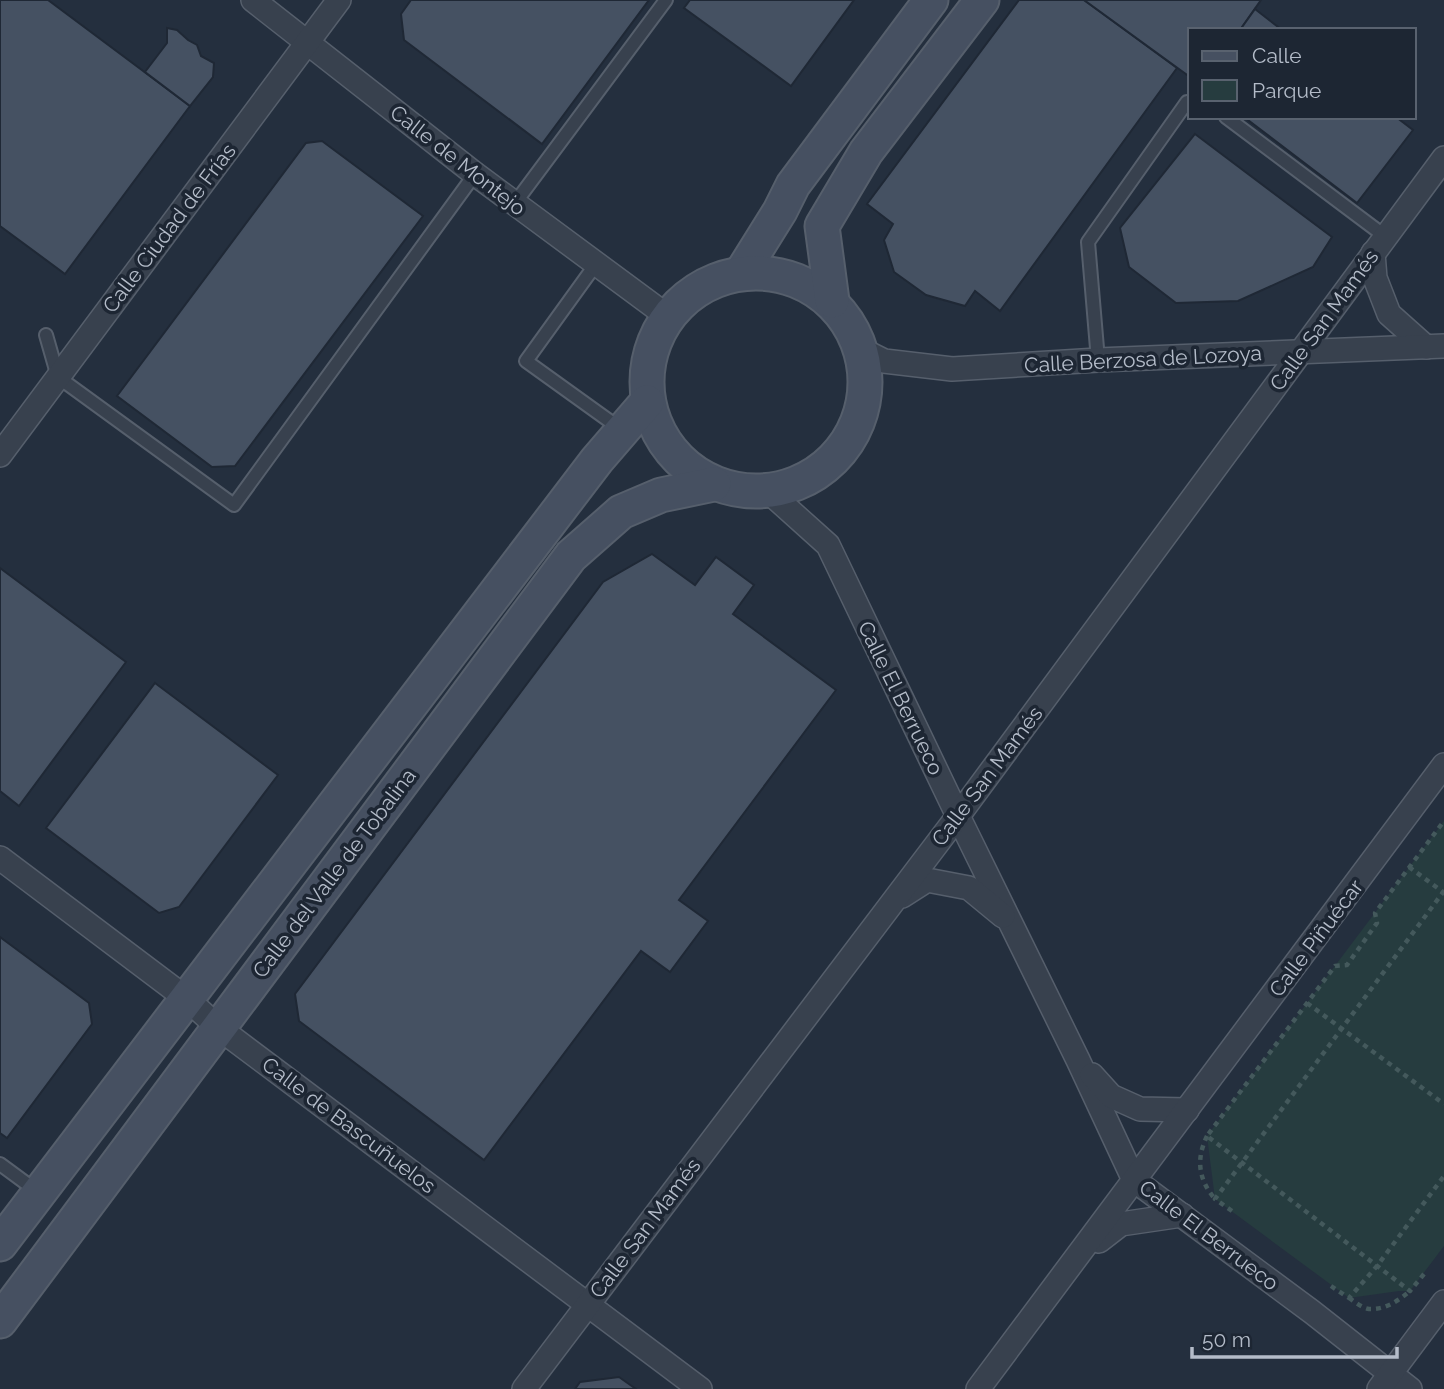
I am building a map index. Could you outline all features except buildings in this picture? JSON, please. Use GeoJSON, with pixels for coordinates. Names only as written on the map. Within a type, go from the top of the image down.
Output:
{"type":"FeatureCollection","features":[{"type":"Feature","properties":{"kind":"main road"},"geometry":{"type":"LineString","coordinates":[[742,272],[793,185],[930,0]]}},
{"type":"Feature","properties":{"kind":"main road"},"geometry":{"type":"LineString","coordinates":[[832,301],[796,279],[742,272],[725,275],[691,292],[667,316],[645,376],[647,402],[673,455],[714,484],[729,489],[769,492],[817,475],[851,440],[866,398],[862,350],[832,301],[822,226],[866,152],[982,0]]}},
{"type":"Feature","properties":{"kind":"main road","name":"Calle del Valle de Tobalina"},"geometry":{"type":"LineString","coordinates":[[0,1244],[597,460],[647,402]]}},
{"type":"Feature","properties":{"kind":"main road","name":"Calle del Valle de Tobalina"},"geometry":{"type":"LineString","coordinates":[[0,1321],[570,555],[621,512],[661,495],[714,484]]}},
{"type":"Feature","properties":{"kind":"street","name":"Calle de Montejo"},"geometry":{"type":"LineString","coordinates":[[253,0],[475,174],[667,316]]}},
{"type":"Feature","properties":{"kind":"street","name":"Calle Ciudad de Frías"},"geometry":{"type":"LineString","coordinates":[[0,455],[339,0]]}},
{"type":"Feature","properties":{"kind":"street","name":"Calle San Mamés"},"geometry":{"type":"LineString","coordinates":[[524,1389],[958,816],[1444,158]]}},
{"type":"Feature","properties":{"kind":"street","name":"Calle Berzosa de Lozoya"},"geometry":{"type":"LineString","coordinates":[[1380,245],[1375,278],[1389,314],[1435,346]]}},
{"type":"Feature","properties":{"kind":"street","name":"Calle Berzosa de Lozoya"},"geometry":{"type":"LineString","coordinates":[[862,350],[884,361],[952,369],[1435,346]]}},
{"type":"Feature","properties":{"kind":"street","name":"Calle El Berrueco"},"geometry":{"type":"LineString","coordinates":[[769,492],[828,545],[1135,1180],[1302,1304],[1385,1381],[1410,1389]]}},
{"type":"Feature","properties":{"kind":"street","name":"Calle Piñuécar"},"geometry":{"type":"LineString","coordinates":[[978,1389],[1444,765]]}},
{"type":"Feature","properties":{"kind":"street","name":"Calle de Bascuñuelos"},"geometry":{"type":"LineString","coordinates":[[0,858],[187,999],[219,1028],[700,1389]]}},
{"type":"Feature","properties":{"kind":"street","name":"Calle El Berrueco"},"geometry":{"type":"LineString","coordinates":[[891,904],[927,880],[969,888],[1010,922]]}},
{"type":"Feature","properties":{"kind":"street"},"geometry":{"type":"LineString","coordinates":[[1078,1060],[1111,1097],[1140,1109],[1187,1110]]}},
{"type":"Feature","properties":{"kind":"street","name":"Calle Piñuécar"},"geometry":{"type":"LineString","coordinates":[[1075,1261],[1122,1224],[1182,1215]]}},
{"type":"Feature","properties":{"kind":"street"},"geometry":{"type":"LineString","coordinates":[[1385,1381],[1444,1302]]}},
{"type":"Feature","properties":{"kind":"lane"},"geometry":{"type":"LineString","coordinates":[[514,203],[666,0]]}},
{"type":"Feature","properties":{"kind":"lane"},"geometry":{"type":"LineString","coordinates":[[1098,360],[1088,242],[1188,102]]}},
{"type":"Feature","properties":{"kind":"lane"},"geometry":{"type":"LineString","coordinates":[[1228,119],[1380,245]]}},
{"type":"Feature","properties":{"kind":"lane"},"geometry":{"type":"LineString","coordinates":[[46,335],[58,377],[234,505],[475,174]]}},
{"type":"Feature","properties":{"kind":"lane"},"geometry":{"type":"LineString","coordinates":[[596,264],[526,361],[622,430]]}},
{"type":"Feature","properties":{"kind":"lane"},"geometry":{"type":"LineString","coordinates":[[0,1164],[38,1192]]}},
{"type":"Feature","properties":{"kind":"path"},"geometry":{"type":"LineString","coordinates":[[1232,1212],[1207,1190],[1200,1173],[1200,1150],[1207,1136],[1335,966],[1347,965],[1377,923],[1375,913],[1444,821]]}},
{"type":"Feature","properties":{"kind":"path"},"geometry":{"type":"LineString","coordinates":[[1215,1199],[1444,892],[1409,867]]}},
{"type":"Feature","properties":{"kind":"path"},"geometry":{"type":"LineString","coordinates":[[1307,1003],[1444,1104]]}},
{"type":"Feature","properties":{"kind":"path"},"geometry":{"type":"LineString","coordinates":[[1207,1136],[1410,1291]]}},
{"type":"Feature","properties":{"kind":"path"},"geometry":{"type":"LineString","coordinates":[[1349,1298],[1377,1266],[1444,1176]]}},
{"type":"Feature","properties":{"kind":"path"},"geometry":{"type":"LineString","coordinates":[[1331,1286],[1367,1309],[1376,1308],[1397,1302],[1424,1273]]}},
{"type":"Feature","properties":{"kind":"green space"},"geometry":{"type":"Polygon","coordinates":[[[1444,821],[1444,1246],[1410,1291],[1349,1298],[1215,1199],[1207,1136],[1444,821]]]}}]}
